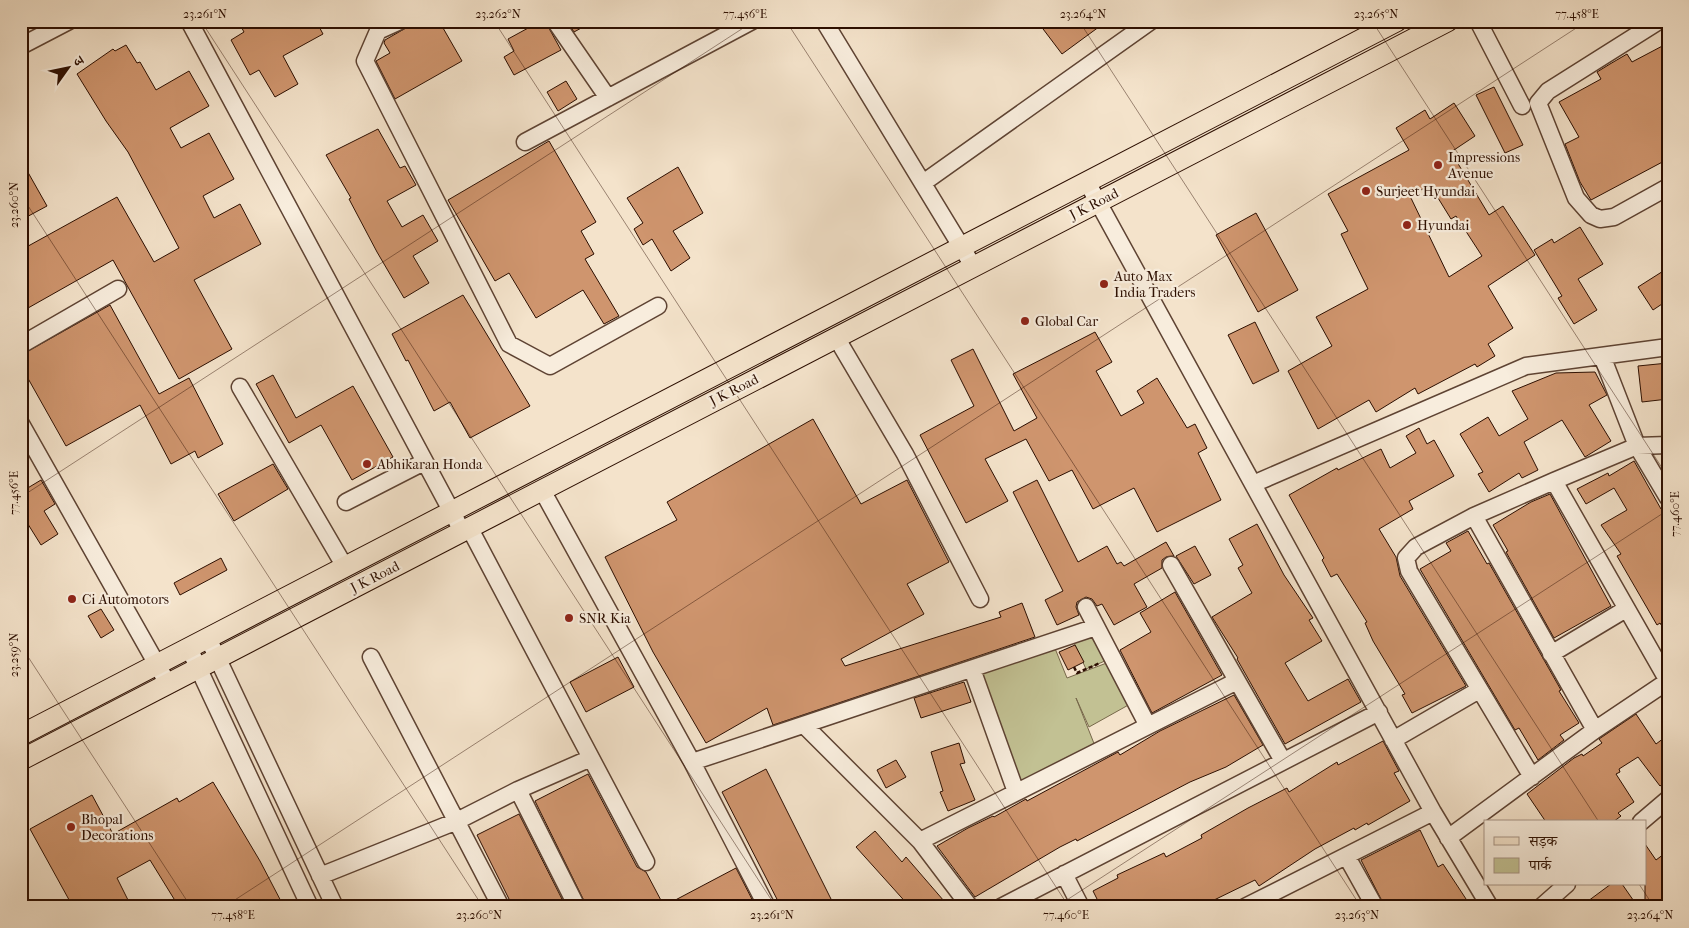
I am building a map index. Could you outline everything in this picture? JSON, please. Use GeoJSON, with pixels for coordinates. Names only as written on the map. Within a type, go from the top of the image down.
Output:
{"type":"FeatureCollection","features":[{"type":"Feature","properties":{"kind":"main road","name":"J K Road"},"geometry":{"type":"LineString","coordinates":[[21,735],[1397,21]]}},
{"type":"Feature","properties":{"kind":"main road","name":"J K Road"},"geometry":{"type":"LineString","coordinates":[[21,760],[1448,21]]}},
{"type":"Feature","properties":{"kind":"main road"},"geometry":{"type":"LineString","coordinates":[[516,478],[534,494]]}},
{"type":"Feature","properties":{"kind":"street"},"geometry":{"type":"LineString","coordinates":[[21,46],[68,21]]}},
{"type":"Feature","properties":{"kind":"street"},"geometry":{"type":"LineString","coordinates":[[189,21],[451,512],[466,529],[646,862]]}},
{"type":"Feature","properties":{"kind":"street"},"geometry":{"type":"LineString","coordinates":[[400,21],[378,31],[365,61],[509,344],[550,366],[658,306]]}},
{"type":"Feature","properties":{"kind":"street"},"geometry":{"type":"LineString","coordinates":[[555,21],[608,98]]}},
{"type":"Feature","properties":{"kind":"street"},"geometry":{"type":"LineString","coordinates":[[525,142],[752,21]]}},
{"type":"Feature","properties":{"kind":"street"},"geometry":{"type":"LineString","coordinates":[[824,21],[973,266]]}},
{"type":"Feature","properties":{"kind":"street"},"geometry":{"type":"LineString","coordinates":[[923,183],[1150,21]]}},
{"type":"Feature","properties":{"kind":"street"},"geometry":{"type":"LineString","coordinates":[[1478,21],[1522,106]]}},
{"type":"Feature","properties":{"kind":"street"},"geometry":{"type":"LineString","coordinates":[[1659,21],[1548,90],[1538,104],[1576,198],[1591,215],[1600,219],[1614,217],[1668,187]]}},
{"type":"Feature","properties":{"kind":"street"},"geometry":{"type":"LineString","coordinates":[[1087,182],[1433,812],[1490,907]]}},
{"type":"Feature","properties":{"kind":"street"},"geometry":{"type":"LineString","coordinates":[[21,345],[118,290]]}},
{"type":"Feature","properties":{"kind":"street"},"geometry":{"type":"LineString","coordinates":[[836,337],[905,454],[980,599]]}},
{"type":"Feature","properties":{"kind":"street"},"geometry":{"type":"LineString","coordinates":[[1253,484],[1526,366],[1668,347]]}},
{"type":"Feature","properties":{"kind":"street"},"geometry":{"type":"LineString","coordinates":[[1602,356],[1637,446],[1668,498]]}},
{"type":"Feature","properties":{"kind":"street"},"geometry":{"type":"LineString","coordinates":[[240,387],[345,567]]}},
{"type":"Feature","properties":{"kind":"street"},"geometry":{"type":"LineString","coordinates":[[21,424],[168,684]]}},
{"type":"Feature","properties":{"kind":"street"},"geometry":{"type":"LineString","coordinates":[[1532,777],[1409,571],[1406,558],[1416,547],[1474,516],[1554,480],[1637,446],[1668,445]]}},
{"type":"Feature","properties":{"kind":"street"},"geometry":{"type":"LineString","coordinates":[[346,502],[424,462]]}},
{"type":"Feature","properties":{"kind":"street"},"geometry":{"type":"LineString","coordinates":[[1448,838],[1595,730],[1668,681],[1554,480]]}},
{"type":"Feature","properties":{"kind":"street"},"geometry":{"type":"LineString","coordinates":[[534,494],[692,762],[767,907]]}},
{"type":"Feature","properties":{"kind":"street"},"geometry":{"type":"LineString","coordinates":[[1474,516],[1595,730]]}},
{"type":"Feature","properties":{"kind":"street"},"geometry":{"type":"LineString","coordinates":[[1171,565],[1283,761]]}},
{"type":"Feature","properties":{"kind":"street"},"geometry":{"type":"LineString","coordinates":[[1086,607],[1148,726]]}},
{"type":"Feature","properties":{"kind":"street"},"geometry":{"type":"LineString","coordinates":[[1552,654],[1626,609]]}},
{"type":"Feature","properties":{"kind":"street"},"geometry":{"type":"LineString","coordinates":[[692,762],[1096,627]]}},
{"type":"Feature","properties":{"kind":"street"},"geometry":{"type":"LineString","coordinates":[[208,638],[335,907]]}},
{"type":"Feature","properties":{"kind":"street"},"geometry":{"type":"LineString","coordinates":[[189,648],[310,907]]}},
{"type":"Feature","properties":{"kind":"street"},"geometry":{"type":"LineString","coordinates":[[371,657],[501,907]]}},
{"type":"Feature","properties":{"kind":"street"},"geometry":{"type":"LineString","coordinates":[[972,669],[1016,792]]}},
{"type":"Feature","properties":{"kind":"street"},"geometry":{"type":"LineString","coordinates":[[920,841],[1237,681]]}},
{"type":"Feature","properties":{"kind":"street"},"geometry":{"type":"LineString","coordinates":[[1393,740],[1479,690]]}},
{"type":"Feature","properties":{"kind":"street"},"geometry":{"type":"LineString","coordinates":[[1001,907],[1379,712]]}},
{"type":"Feature","properties":{"kind":"street"},"geometry":{"type":"LineString","coordinates":[[804,725],[920,841],[970,907]]}},
{"type":"Feature","properties":{"kind":"street"},"geometry":{"type":"LineString","coordinates":[[320,876],[457,821],[518,790],[591,758]]}},
{"type":"Feature","properties":{"kind":"street"},"geometry":{"type":"LineString","coordinates":[[518,790],[577,907]]}},
{"type":"Feature","properties":{"kind":"street"},"geometry":{"type":"LineString","coordinates":[[1643,820],[1668,799]]}},
{"type":"Feature","properties":{"kind":"street"},"geometry":{"type":"LineString","coordinates":[[1245,907],[1433,812]]}},
{"type":"Feature","properties":{"kind":"street"},"geometry":{"type":"LineString","coordinates":[[1347,857],[1375,907]]}},
{"type":"Feature","properties":{"kind":"street"},"geometry":{"type":"LineString","coordinates":[[1064,874],[1081,907]]}},
{"type":"Feature","properties":{"kind":"street"},"geometry":{"type":"LineString","coordinates":[[1541,907],[1565,886]]}},
{"type":"Feature","properties":{"kind":"path"},"geometry":{"type":"LineString","coordinates":[[1074,667],[1077,673],[1096,664]]}},
{"type":"Feature","properties":{"kind":"green space"},"geometry":{"type":"Polygon","coordinates":[[[1096,627],[1112,658],[1086,669],[1071,636],[1096,627]]]}},
{"type":"Feature","properties":{"kind":"green space"},"geometry":{"type":"Polygon","coordinates":[[[1054,646],[1067,678],[1112,661],[1132,703],[1089,727],[1076,698],[1095,746],[1018,786],[975,671],[1054,646]]]}},
{"type":"Feature","properties":{"kind":"building"},"geometry":{"type":"Polygon","coordinates":[[[238,21],[316,21],[323,34],[283,56],[298,84],[275,97],[259,70],[250,75],[231,40],[244,32],[238,21]]]}},
{"type":"Feature","properties":{"kind":"building"},"geometry":{"type":"Polygon","coordinates":[[[418,21],[439,21],[462,61],[395,99],[376,61],[390,53],[384,43],[385,40],[418,21]]]}},
{"type":"Feature","properties":{"kind":"building"},"geometry":{"type":"Polygon","coordinates":[[[541,21],[545,21],[561,50],[514,75],[504,57],[514,51],[508,39],[541,21]]]}},
{"type":"Feature","properties":{"kind":"building"},"geometry":{"type":"Polygon","coordinates":[[[567,21],[594,21],[574,32],[567,21]]]}},
{"type":"Feature","properties":{"kind":"building"},"geometry":{"type":"Polygon","coordinates":[[[1037,21],[1107,21],[1062,54],[1037,21]]]}},
{"type":"Feature","properties":{"kind":"building"},"geometry":{"type":"Polygon","coordinates":[[[1668,43],[1668,159],[1591,200],[1580,182],[1565,144],[1579,137],[1559,102],[1601,79],[1597,72],[1627,54],[1632,62],[1668,43]]]}},
{"type":"Feature","properties":{"kind":"building"},"geometry":{"type":"Polygon","coordinates":[[[126,45],[137,63],[140,62],[156,90],[189,71],[209,106],[170,128],[181,148],[209,133],[234,179],[203,196],[214,218],[240,204],[261,244],[194,280],[232,349],[179,379],[113,260],[21,312],[21,250],[117,197],[154,262],[179,248],[128,152],[77,74],[113,49],[115,51],[126,45]]]}},
{"type":"Feature","properties":{"kind":"building"},"geometry":{"type":"Polygon","coordinates":[[[566,81],[577,99],[558,111],[547,92],[566,81]]]}},
{"type":"Feature","properties":{"kind":"building"},"geometry":{"type":"Polygon","coordinates":[[[1494,87],[1523,145],[1505,153],[1476,95],[1494,87]]]}},
{"type":"Feature","properties":{"kind":"building"},"geometry":{"type":"Polygon","coordinates":[[[1454,103],[1475,136],[1451,152],[1489,215],[1503,206],[1535,255],[1488,286],[1513,328],[1488,344],[1495,356],[1477,367],[1475,364],[1418,394],[1415,388],[1376,412],[1369,400],[1318,429],[1288,371],[1332,346],[1316,317],[1368,289],[1341,234],[1348,231],[1328,194],[1409,150],[1396,128],[1425,110],[1430,119],[1454,103]],[[1430,185],[1410,196],[1449,277],[1482,256],[1456,216],[1451,219],[1430,185]]]}},
{"type":"Feature","properties":{"kind":"building"},"geometry":{"type":"Polygon","coordinates":[[[378,129],[400,168],[405,166],[416,185],[387,201],[402,227],[423,215],[438,241],[413,256],[429,283],[404,298],[377,252],[349,199],[351,198],[326,155],[378,129]]]}},
{"type":"Feature","properties":{"kind":"building"},"geometry":{"type":"Polygon","coordinates":[[[549,141],[596,222],[581,231],[594,254],[585,259],[619,316],[604,324],[583,290],[536,318],[509,273],[495,281],[448,200],[549,141]]]}},
{"type":"Feature","properties":{"kind":"building"},"geometry":{"type":"Polygon","coordinates":[[[21,160],[47,206],[21,220],[21,160]]]}},
{"type":"Feature","properties":{"kind":"building"},"geometry":{"type":"Polygon","coordinates":[[[678,167],[703,213],[673,231],[690,258],[671,271],[652,239],[643,245],[634,229],[643,223],[627,198],[678,167]]]}},
{"type":"Feature","properties":{"kind":"building"},"geometry":{"type":"Polygon","coordinates":[[[1256,213],[1298,290],[1258,312],[1216,235],[1256,213]]]}},
{"type":"Feature","properties":{"kind":"building"},"geometry":{"type":"Polygon","coordinates":[[[1580,227],[1603,264],[1578,279],[1597,310],[1574,324],[1558,298],[1562,296],[1534,250],[1552,239],[1554,243],[1580,227]]]}},
{"type":"Feature","properties":{"kind":"building"},"geometry":{"type":"Polygon","coordinates":[[[1668,268],[1668,300],[1653,310],[1638,287],[1668,268]]]}},
{"type":"Feature","properties":{"kind":"building"},"geometry":{"type":"Polygon","coordinates":[[[463,295],[530,406],[470,438],[450,402],[434,411],[408,360],[406,361],[392,334],[463,295]]]}},
{"type":"Feature","properties":{"kind":"building"},"geometry":{"type":"Polygon","coordinates":[[[110,305],[159,394],[189,378],[223,444],[198,458],[195,451],[171,464],[140,405],[66,446],[21,366],[21,355],[110,305]]]}},
{"type":"Feature","properties":{"kind":"building"},"geometry":{"type":"Polygon","coordinates":[[[1255,322],[1279,371],[1253,384],[1228,335],[1255,322]]]}},
{"type":"Feature","properties":{"kind":"building"},"geometry":{"type":"Polygon","coordinates":[[[1095,332],[1112,362],[1096,371],[1121,416],[1144,403],[1137,391],[1157,378],[1187,428],[1195,424],[1207,448],[1198,453],[1221,500],[1157,532],[1134,488],[1093,509],[1072,470],[1049,481],[1026,439],[985,459],[1008,501],[966,523],[920,435],[974,406],[951,360],[973,349],[1014,431],[1037,418],[1013,374],[1095,332]]]}},
{"type":"Feature","properties":{"kind":"building"},"geometry":{"type":"Polygon","coordinates":[[[1668,363],[1668,399],[1642,402],[1638,366],[1668,363]]]}},
{"type":"Feature","properties":{"kind":"building"},"geometry":{"type":"Polygon","coordinates":[[[1595,372],[1607,395],[1589,405],[1611,441],[1585,457],[1562,420],[1524,442],[1538,470],[1522,478],[1519,473],[1489,492],[1478,474],[1483,472],[1460,434],[1488,417],[1499,436],[1528,419],[1512,391],[1556,373],[1595,372]]]}},
{"type":"Feature","properties":{"kind":"building"},"geometry":{"type":"Polygon","coordinates":[[[273,375],[296,418],[353,386],[393,457],[352,480],[321,425],[289,443],[256,384],[273,375]]]}},
{"type":"Feature","properties":{"kind":"building"},"geometry":{"type":"Polygon","coordinates":[[[813,419],[861,504],[907,480],[949,562],[907,584],[924,614],[841,659],[845,666],[1001,617],[999,612],[1022,603],[1035,637],[773,725],[767,708],[706,743],[653,652],[605,557],[677,520],[667,502],[813,419]]]}},
{"type":"Feature","properties":{"kind":"building"},"geometry":{"type":"Polygon","coordinates":[[[1419,428],[1427,444],[1434,440],[1454,476],[1409,501],[1413,509],[1379,529],[1396,557],[1400,576],[1466,686],[1412,713],[1402,695],[1405,694],[1373,641],[1365,623],[1367,622],[1337,574],[1331,577],[1322,560],[1324,558],[1289,495],[1337,468],[1338,470],[1381,449],[1390,468],[1416,453],[1406,436],[1419,428]]]}},
{"type":"Feature","properties":{"kind":"building"},"geometry":{"type":"Polygon","coordinates":[[[1634,461],[1661,509],[1663,508],[1668,515],[1668,636],[1660,623],[1657,625],[1617,556],[1621,554],[1601,525],[1627,510],[1614,488],[1586,504],[1577,489],[1608,473],[1609,476],[1634,461]]]}},
{"type":"Feature","properties":{"kind":"building"},"geometry":{"type":"Polygon","coordinates":[[[273,464],[288,489],[234,521],[218,494],[273,464]]]}},
{"type":"Feature","properties":{"kind":"building"},"geometry":{"type":"Polygon","coordinates":[[[41,480],[55,504],[44,511],[58,534],[41,545],[21,513],[21,492],[41,480]]]}},
{"type":"Feature","properties":{"kind":"building"},"geometry":{"type":"Polygon","coordinates":[[[1037,480],[1078,562],[1107,546],[1117,564],[1121,562],[1124,566],[1166,542],[1174,556],[1166,557],[1162,560],[1162,568],[1134,584],[1147,607],[1114,625],[1102,604],[1097,606],[1092,599],[1086,597],[1077,602],[1076,607],[1079,615],[1057,625],[1045,600],[1063,591],[1013,492],[1037,480]]]}},
{"type":"Feature","properties":{"kind":"building"},"geometry":{"type":"Polygon","coordinates":[[[1550,494],[1611,606],[1554,638],[1493,525],[1531,502],[1550,494]]]}},
{"type":"Feature","properties":{"kind":"building"},"geometry":{"type":"Polygon","coordinates":[[[1257,524],[1284,575],[1313,618],[1309,620],[1322,641],[1285,663],[1308,701],[1348,679],[1361,702],[1285,744],[1238,658],[1212,617],[1252,593],[1238,568],[1243,565],[1229,539],[1257,524]]]}},
{"type":"Feature","properties":{"kind":"building"},"geometry":{"type":"Polygon","coordinates":[[[1468,531],[1487,564],[1489,563],[1561,690],[1559,691],[1579,723],[1560,735],[1564,740],[1538,760],[1519,728],[1515,730],[1420,569],[1451,551],[1446,543],[1468,531]]]}},
{"type":"Feature","properties":{"kind":"building"},"geometry":{"type":"Polygon","coordinates":[[[1195,546],[1211,575],[1194,584],[1176,556],[1195,546]]]}},
{"type":"Feature","properties":{"kind":"building"},"geometry":{"type":"Polygon","coordinates":[[[221,558],[227,570],[180,595],[174,583],[221,558]]]}},
{"type":"Feature","properties":{"kind":"building"},"geometry":{"type":"Polygon","coordinates":[[[1175,592],[1222,675],[1152,713],[1120,650],[1151,632],[1140,613],[1175,592]]]}},
{"type":"Feature","properties":{"kind":"building"},"geometry":{"type":"Polygon","coordinates":[[[101,609],[114,630],[101,638],[88,616],[101,609]]]}},
{"type":"Feature","properties":{"kind":"building"},"geometry":{"type":"Polygon","coordinates":[[[1075,645],[1084,662],[1068,670],[1059,652],[1075,645]]]}},
{"type":"Feature","properties":{"kind":"building"},"geometry":{"type":"Polygon","coordinates":[[[618,657],[634,687],[586,712],[570,682],[618,657]]]}},
{"type":"Feature","properties":{"kind":"building"},"geometry":{"type":"Polygon","coordinates":[[[964,682],[971,702],[921,718],[914,698],[964,682]]]}},
{"type":"Feature","properties":{"kind":"building"},"geometry":{"type":"Polygon","coordinates":[[[1234,695],[1263,745],[1226,767],[1190,782],[1077,841],[1076,839],[1060,847],[975,897],[937,846],[968,828],[994,817],[1026,799],[1027,801],[1118,752],[1120,755],[1160,731],[1234,695]]]}},
{"type":"Feature","properties":{"kind":"building"},"geometry":{"type":"Polygon","coordinates":[[[1636,714],[1656,744],[1668,735],[1668,780],[1660,786],[1638,757],[1619,769],[1620,772],[1616,774],[1634,802],[1618,813],[1621,816],[1616,820],[1545,820],[1527,794],[1574,758],[1582,754],[1583,756],[1602,743],[1599,739],[1636,714]]]}},
{"type":"Feature","properties":{"kind":"building"},"geometry":{"type":"Polygon","coordinates":[[[1383,741],[1399,771],[1394,773],[1410,801],[1368,825],[1367,823],[1355,830],[1354,828],[1315,849],[1259,886],[1255,880],[1210,902],[1212,907],[1101,907],[1093,891],[1118,878],[1117,875],[1164,853],[1166,857],[1202,838],[1201,835],[1248,808],[1287,788],[1289,792],[1337,762],[1338,765],[1383,741]]]}},
{"type":"Feature","properties":{"kind":"building"},"geometry":{"type":"Polygon","coordinates":[[[959,743],[965,763],[960,764],[975,800],[948,811],[940,792],[943,791],[931,752],[959,743]]]}},
{"type":"Feature","properties":{"kind":"building"},"geometry":{"type":"Polygon","coordinates":[[[896,760],[906,777],[886,788],[877,770],[896,760]]]}},
{"type":"Feature","properties":{"kind":"building"},"geometry":{"type":"Polygon","coordinates":[[[766,769],[835,907],[781,907],[722,792],[766,769]]]}},
{"type":"Feature","properties":{"kind":"building"},"geometry":{"type":"Polygon","coordinates":[[[588,774],[637,867],[646,872],[664,906],[736,868],[756,907],[587,907],[535,801],[588,774]]]}},
{"type":"Feature","properties":{"kind":"building"},"geometry":{"type":"Polygon","coordinates":[[[213,782],[260,861],[284,907],[179,907],[150,860],[117,878],[128,900],[123,903],[125,907],[73,907],[30,829],[92,795],[113,834],[177,798],[179,802],[213,782]]]}},
{"type":"Feature","properties":{"kind":"building"},"geometry":{"type":"Polygon","coordinates":[[[519,814],[566,907],[513,907],[477,835],[519,814]]]}},
{"type":"Feature","properties":{"kind":"building"},"geometry":{"type":"Polygon","coordinates":[[[1420,830],[1438,867],[1443,864],[1468,902],[1460,907],[1385,907],[1361,860],[1420,830]]]}},
{"type":"Feature","properties":{"kind":"building"},"geometry":{"type":"Polygon","coordinates":[[[875,831],[902,862],[906,857],[944,901],[938,907],[910,907],[856,847],[875,831]]]}},
{"type":"Feature","properties":{"kind":"building"},"geometry":{"type":"Polygon","coordinates":[[[1646,845],[1656,860],[1668,851],[1668,907],[1645,907],[1646,845]]]}},
{"type":"Feature","properties":{"kind":"building"},"geometry":{"type":"Polygon","coordinates":[[[1608,886],[1623,886],[1638,907],[1580,907],[1608,886]]]}},
{"type":"Feature","properties":{"kind":"place","name":"Impressions Avenue"},"geometry":{"type":"Point","coordinates":[1438,165]}},
{"type":"Feature","properties":{"kind":"place","name":"Surjeet Hyundai"},"geometry":{"type":"Point","coordinates":[1366,191]}},
{"type":"Feature","properties":{"kind":"place","name":"Hyundai"},"geometry":{"type":"Point","coordinates":[1407,225]}},
{"type":"Feature","properties":{"kind":"place","name":"Auto Max India Traders"},"geometry":{"type":"Point","coordinates":[1104,284]}},
{"type":"Feature","properties":{"kind":"place","name":"Global Car"},"geometry":{"type":"Point","coordinates":[1025,321]}},
{"type":"Feature","properties":{"kind":"place","name":"Abhikaran Honda"},"geometry":{"type":"Point","coordinates":[367,464]}},
{"type":"Feature","properties":{"kind":"place","name":"Ci Automotors"},"geometry":{"type":"Point","coordinates":[72,599]}},
{"type":"Feature","properties":{"kind":"place","name":"SNR Kia"},"geometry":{"type":"Point","coordinates":[569,618]}},
{"type":"Feature","properties":{"kind":"place","name":"Bhopal Decorations"},"geometry":{"type":"Point","coordinates":[71,827]}}]}
